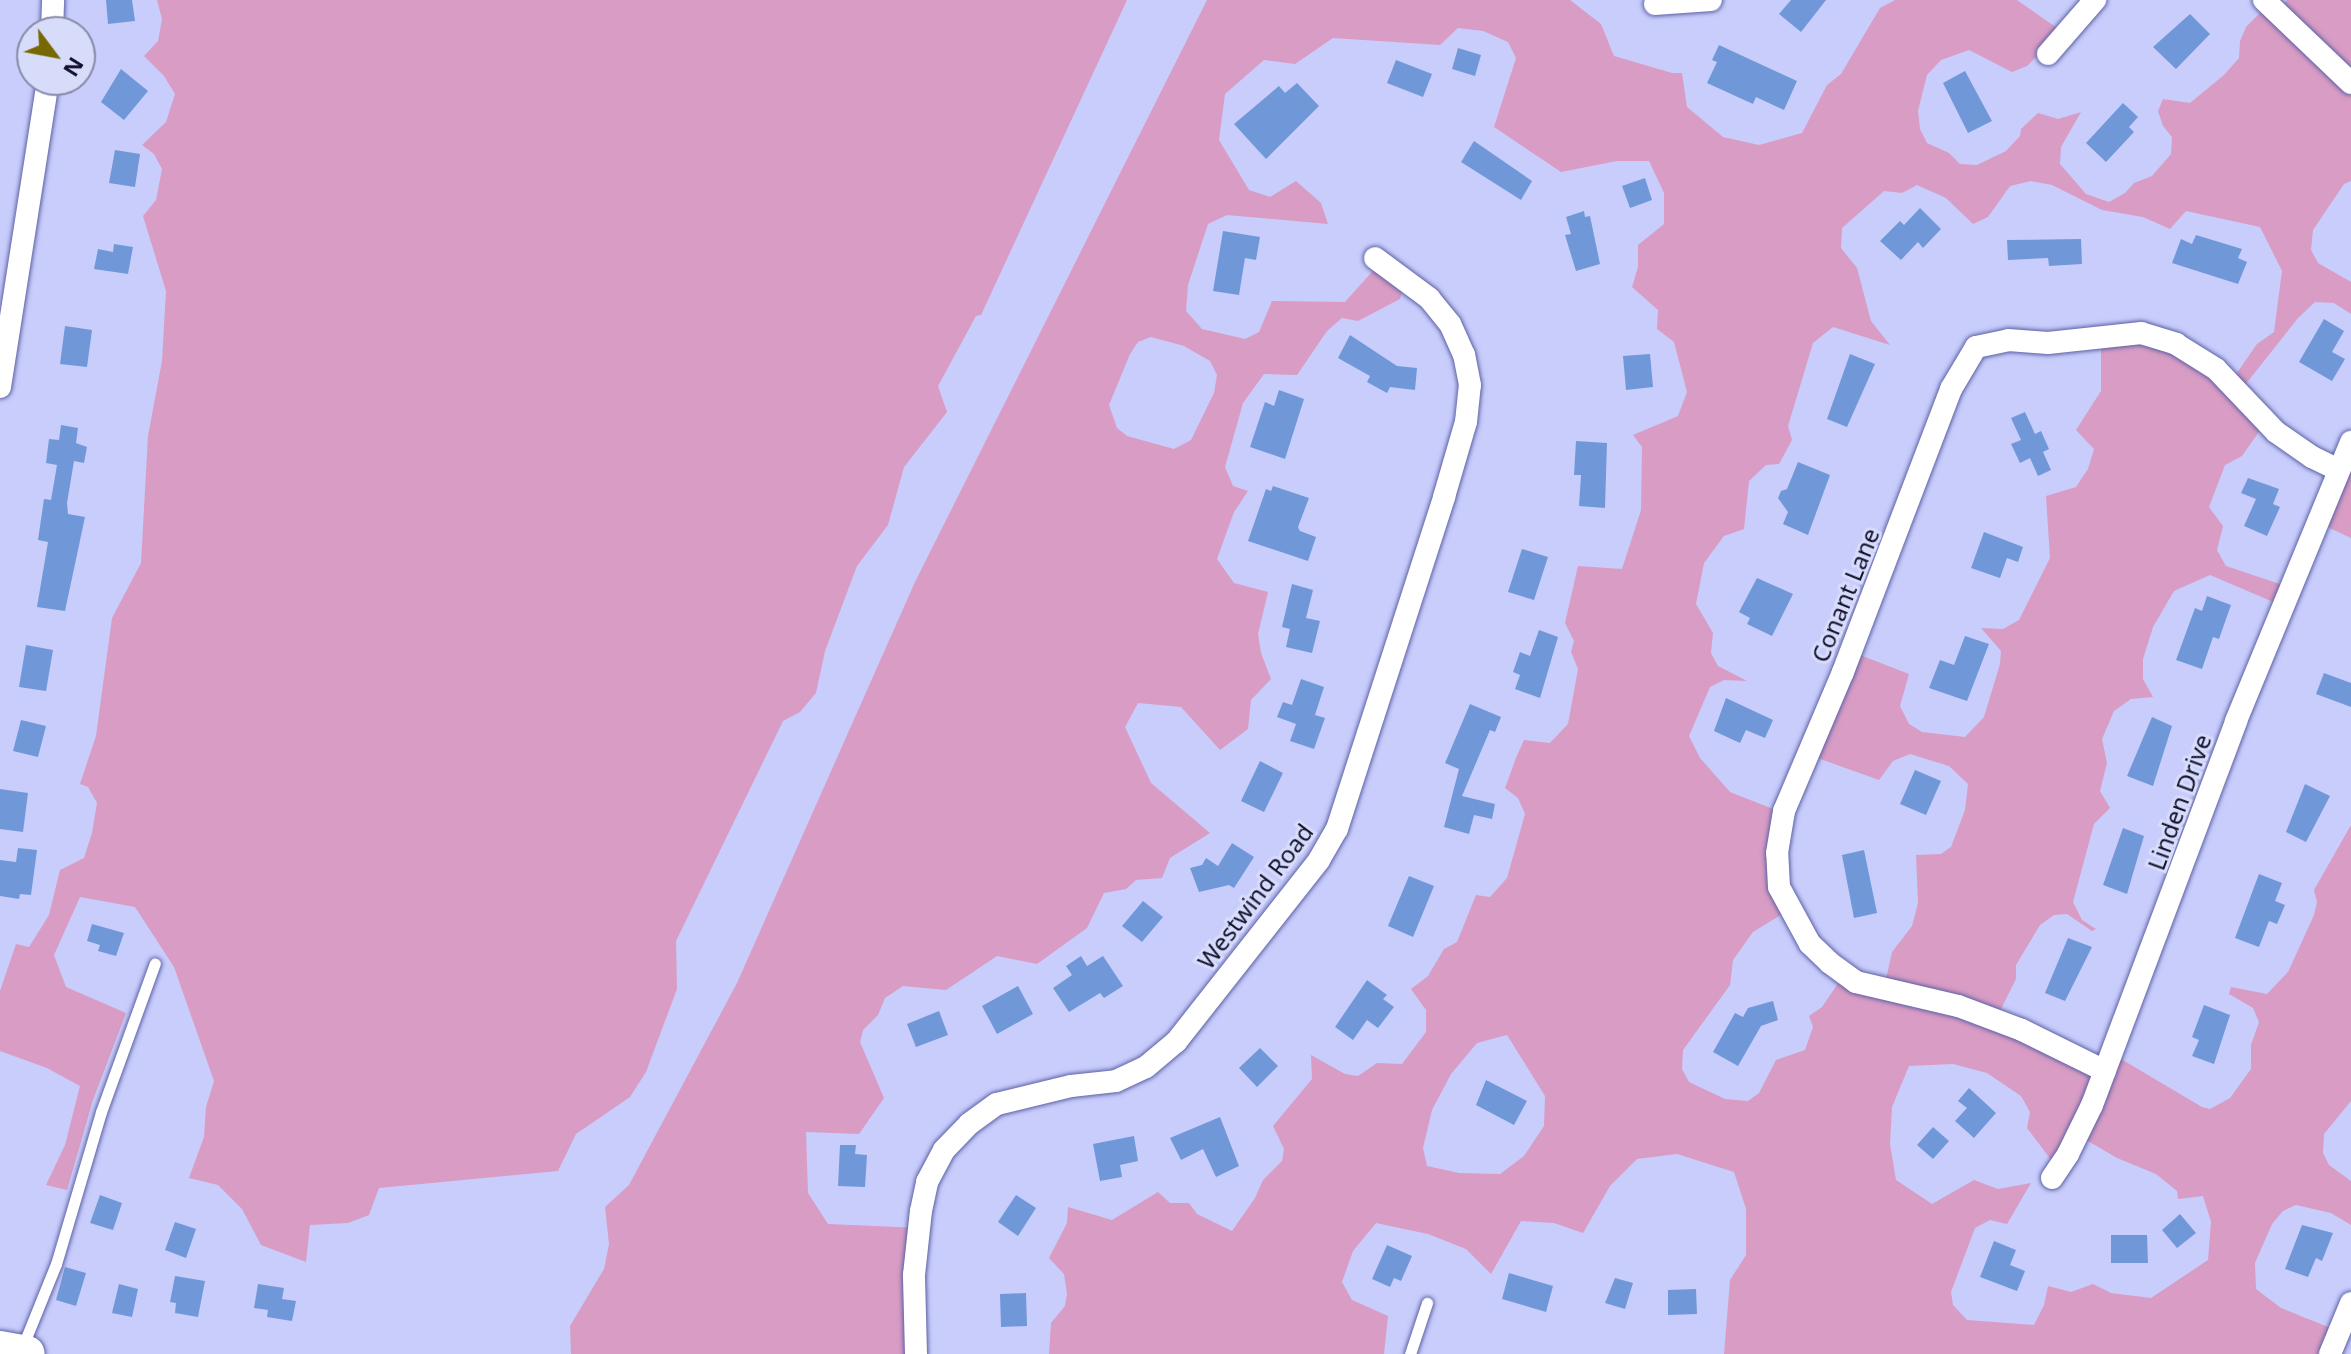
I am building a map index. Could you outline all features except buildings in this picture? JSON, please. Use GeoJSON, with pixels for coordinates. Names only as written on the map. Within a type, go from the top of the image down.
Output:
{"type":"FeatureCollection","features":[{"type":"Feature","properties":{"kind":"street"},"geometry":{"type":"LineString","coordinates":[[1655,4],[1711,0]]}},
{"type":"Feature","properties":{"kind":"street"},"geometry":{"type":"LineString","coordinates":[[2048,54],[2095,0]]}},
{"type":"Feature","properties":{"kind":"street"},"geometry":{"type":"LineString","coordinates":[[2264,0],[2351,83]]}},
{"type":"Feature","properties":{"kind":"street"},"geometry":{"type":"LineString","coordinates":[[0,387],[45,96]]}},
{"type":"Feature","properties":{"kind":"street","name":"Westwind Road"},"geometry":{"type":"LineString","coordinates":[[916,1354],[914,1275],[921,1211],[927,1182],[944,1150],[969,1124],[997,1104],[1071,1086],[1116,1081],[1146,1067],[1176,1042],[1319,860],[1337,829],[1444,497],[1466,422],[1470,385],[1464,355],[1450,324],[1429,298],[1375,258]]}},
{"type":"Feature","properties":{"kind":"street","name":"Conant Lane"},"geometry":{"type":"LineString","coordinates":[[2105,1071],[2022,1030],[1958,1006],[1856,982],[1830,963],[1810,944],[1779,887],[1777,853],[1784,811],[1843,672],[1951,389],[1976,347],[2008,340],[2048,343],[2141,333],[2176,344],[2216,369],[2276,432],[2312,457],[2339,470]]}},
{"type":"Feature","properties":{"kind":"street","name":"Linden Drive"},"geometry":{"type":"LineString","coordinates":[[2052,1178],[2068,1154],[2105,1071],[2236,721],[2351,442]]}},
{"type":"Feature","properties":{"kind":"street"},"geometry":{"type":"LineString","coordinates":[[2330,1354],[2351,1303]]}},
{"type":"Feature","properties":{"kind":"lane"},"geometry":{"type":"LineString","coordinates":[[16,1352],[56,1264],[101,1112],[155,963]]}},
{"type":"Feature","properties":{"kind":"lane"},"geometry":{"type":"LineString","coordinates":[[1410,1354],[1427,1303]]}},
{"type":"Feature","properties":{"kind":"shaded area"},"geometry":{"type":"Polygon","coordinates":[[[157,0],[1127,0],[981,315],[976,316],[938,386],[947,412],[904,467],[888,525],[857,566],[825,651],[816,693],[800,712],[783,721],[676,941],[677,989],[646,1072],[630,1097],[576,1134],[558,1171],[379,1188],[369,1215],[348,1223],[310,1225],[306,1262],[261,1245],[242,1209],[218,1185],[189,1178],[204,1137],[206,1107],[214,1081],[174,967],[135,907],[80,897],[54,955],[66,987],[126,1013],[93,1100],[67,1190],[46,1185],[65,1145],[80,1086],[47,1068],[0,1051],[0,991],[16,944],[29,947],[49,915],[60,870],[84,858],[92,833],[97,803],[88,787],[80,784],[96,736],[112,618],[141,563],[148,436],[162,361],[166,291],[143,216],[156,200],[162,169],[154,154],[142,145],[166,122],[175,94],[164,76],[144,56],[158,41],[162,19],[157,0]]]}},
{"type":"Feature","properties":{"kind":"shaded area"},"geometry":{"type":"Polygon","coordinates":[[[1207,0],[1570,0],[1601,24],[1614,56],[1672,73],[1682,73],[1687,107],[1723,137],[1759,145],[1802,133],[1827,85],[1841,74],[1880,8],[1895,0],[2017,0],[2057,28],[2038,55],[2027,66],[2012,72],[1969,50],[1941,60],[1927,75],[1918,111],[1920,129],[1927,143],[1949,153],[1960,164],[1977,165],[2006,151],[2020,136],[2021,129],[2038,113],[2058,119],[2081,112],[2061,147],[2060,164],[2086,194],[2109,202],[2125,193],[2134,183],[2152,176],[2171,154],[2172,137],[2163,126],[2158,111],[2163,99],[2190,103],[2224,75],[2239,58],[2240,41],[2246,27],[2267,6],[2278,11],[2287,0],[2351,0],[2351,181],[2344,184],[2313,230],[2311,250],[2318,263],[2351,282],[2351,314],[2334,303],[2315,302],[2298,318],[2241,390],[2263,426],[2242,456],[2225,465],[2209,507],[2223,526],[2217,550],[2226,566],[2292,588],[2285,607],[2210,575],[2174,591],[2153,627],[2143,659],[2143,679],[2153,697],[2131,699],[2114,711],[2102,739],[2107,763],[2100,791],[2110,808],[2094,824],[2073,902],[2082,920],[2096,929],[2092,931],[2067,914],[2054,915],[2040,925],[2016,965],[2016,979],[1997,1017],[2097,1067],[2116,1056],[2210,1109],[2230,1098],[2251,1069],[2251,1045],[2259,1022],[2253,1008],[2229,994],[2231,987],[2267,994],[2288,972],[2314,915],[2317,902],[2314,890],[2351,825],[2351,1101],[2324,1134],[2323,1153],[2329,1165],[2351,1181],[2351,1225],[2331,1213],[2296,1205],[2283,1211],[2272,1224],[2255,1263],[2256,1289],[2281,1308],[2333,1329],[2328,1354],[1724,1354],[1730,1280],[1746,1255],[1746,1209],[1734,1172],[1677,1154],[1637,1159],[1610,1186],[1583,1233],[1554,1223],[1521,1221],[1491,1274],[1466,1249],[1428,1234],[1376,1223],[1353,1251],[1342,1282],[1352,1300],[1388,1316],[1384,1354],[1049,1354],[1051,1323],[1065,1306],[1067,1294],[1064,1274],[1049,1258],[1067,1223],[1068,1207],[1112,1220],[1158,1192],[1170,1203],[1189,1203],[1197,1214],[1232,1231],[1255,1198],[1263,1180],[1282,1161],[1284,1149],[1273,1126],[1312,1079],[1311,1055],[1345,1074],[1358,1076],[1377,1063],[1402,1064],[1426,1032],[1426,1010],[1411,989],[1428,976],[1444,949],[1457,942],[1476,895],[1490,897],[1507,878],[1525,814],[1518,798],[1505,788],[1524,740],[1550,743],[1568,724],[1578,669],[1571,652],[1574,641],[1565,623],[1578,566],[1622,569],[1641,510],[1642,447],[1633,435],[1678,416],[1687,392],[1674,342],[1657,329],[1658,310],[1632,287],[1638,267],[1638,245],[1664,224],[1664,193],[1649,161],[1617,161],[1561,172],[1494,127],[1516,58],[1508,42],[1483,31],[1458,28],[1440,45],[1333,38],[1295,64],[1264,60],[1225,94],[1219,140],[1249,190],[1270,197],[1296,181],[1321,203],[1328,224],[1227,215],[1208,224],[1188,285],[1186,311],[1202,329],[1245,339],[1259,332],[1272,301],[1345,302],[1380,263],[1406,278],[1400,299],[1358,321],[1342,318],[1327,331],[1297,375],[1264,374],[1243,403],[1225,467],[1233,486],[1248,491],[1234,512],[1217,559],[1234,583],[1268,592],[1258,634],[1271,679],[1251,700],[1248,729],[1220,750],[1181,707],[1138,703],[1125,727],[1151,783],[1210,833],[1170,858],[1162,878],[1136,880],[1126,889],[1104,893],[1087,928],[1037,964],[997,956],[946,990],[903,986],[885,998],[878,1015],[863,1030],[860,1042],[884,1098],[859,1134],[806,1132],[808,1193],[828,1224],[920,1228],[917,1354],[571,1354],[570,1326],[604,1269],[609,1244],[605,1207],[629,1185],[737,983],[915,582],[1207,0]],[[2031,181],[2010,186],[1988,217],[1973,224],[1946,198],[1917,185],[1902,193],[1884,191],[1842,228],[1841,248],[1857,268],[1871,321],[1890,345],[1833,327],[1813,343],[1788,426],[1792,440],[1779,464],[1766,465],[1749,481],[1744,529],[1724,536],[1704,563],[1696,604],[1713,633],[1711,653],[1718,666],[1747,681],[1724,680],[1710,687],[1689,736],[1700,758],[1730,792],[1783,813],[1789,910],[1753,932],[1733,960],[1730,985],[1683,1050],[1682,1069],[1689,1082],[1725,1099],[1748,1101],[1759,1093],[1776,1060],[1805,1050],[1813,1027],[1809,1016],[1822,1007],[1845,973],[1884,988],[1892,952],[1912,926],[1918,903],[1916,855],[1941,854],[1951,847],[1965,810],[1968,784],[1949,766],[1910,754],[1893,761],[1879,780],[1812,756],[1855,653],[1909,674],[1900,706],[1909,724],[1922,732],[1965,737],[1984,717],[2000,664],[2001,651],[1981,628],[2003,629],[2019,620],[2050,558],[2046,496],[2076,487],[2088,469],[2094,449],[2076,430],[2101,391],[2101,338],[2144,333],[2232,380],[2257,344],[2274,332],[2282,271],[2260,227],[2186,211],[2170,229],[2143,217],[2102,210],[2052,185],[2031,181]],[[1151,337],[1138,342],[1109,405],[1117,428],[1127,436],[1174,449],[1191,440],[1214,393],[1217,375],[1210,361],[1184,346],[1151,337]],[[1507,1035],[1477,1043],[1451,1074],[1432,1110],[1423,1148],[1427,1166],[1459,1173],[1500,1174],[1524,1156],[1544,1126],[1545,1096],[1507,1035]],[[1953,1064],[1909,1066],[1892,1107],[1890,1144],[1896,1180],[1932,1204],[1974,1180],[1998,1189],[2031,1183],[2007,1224],[1990,1220],[1975,1228],[1951,1292],[1953,1305],[1967,1320],[2034,1325],[2044,1305],[2048,1286],[2071,1292],[2093,1284],[2111,1293],[2151,1298],[2208,1260],[2211,1222],[2203,1196],[2178,1199],[2177,1191],[2156,1174],[2117,1158],[2081,1137],[2055,1165],[2027,1128],[2030,1112],[2021,1096],[1987,1073],[1953,1064]]]}},
{"type":"Feature","properties":{"kind":"shaded area"},"geometry":{"type":"Polygon","coordinates":[[[2351,466],[2351,538],[2321,524],[2351,466]]]}}]}
